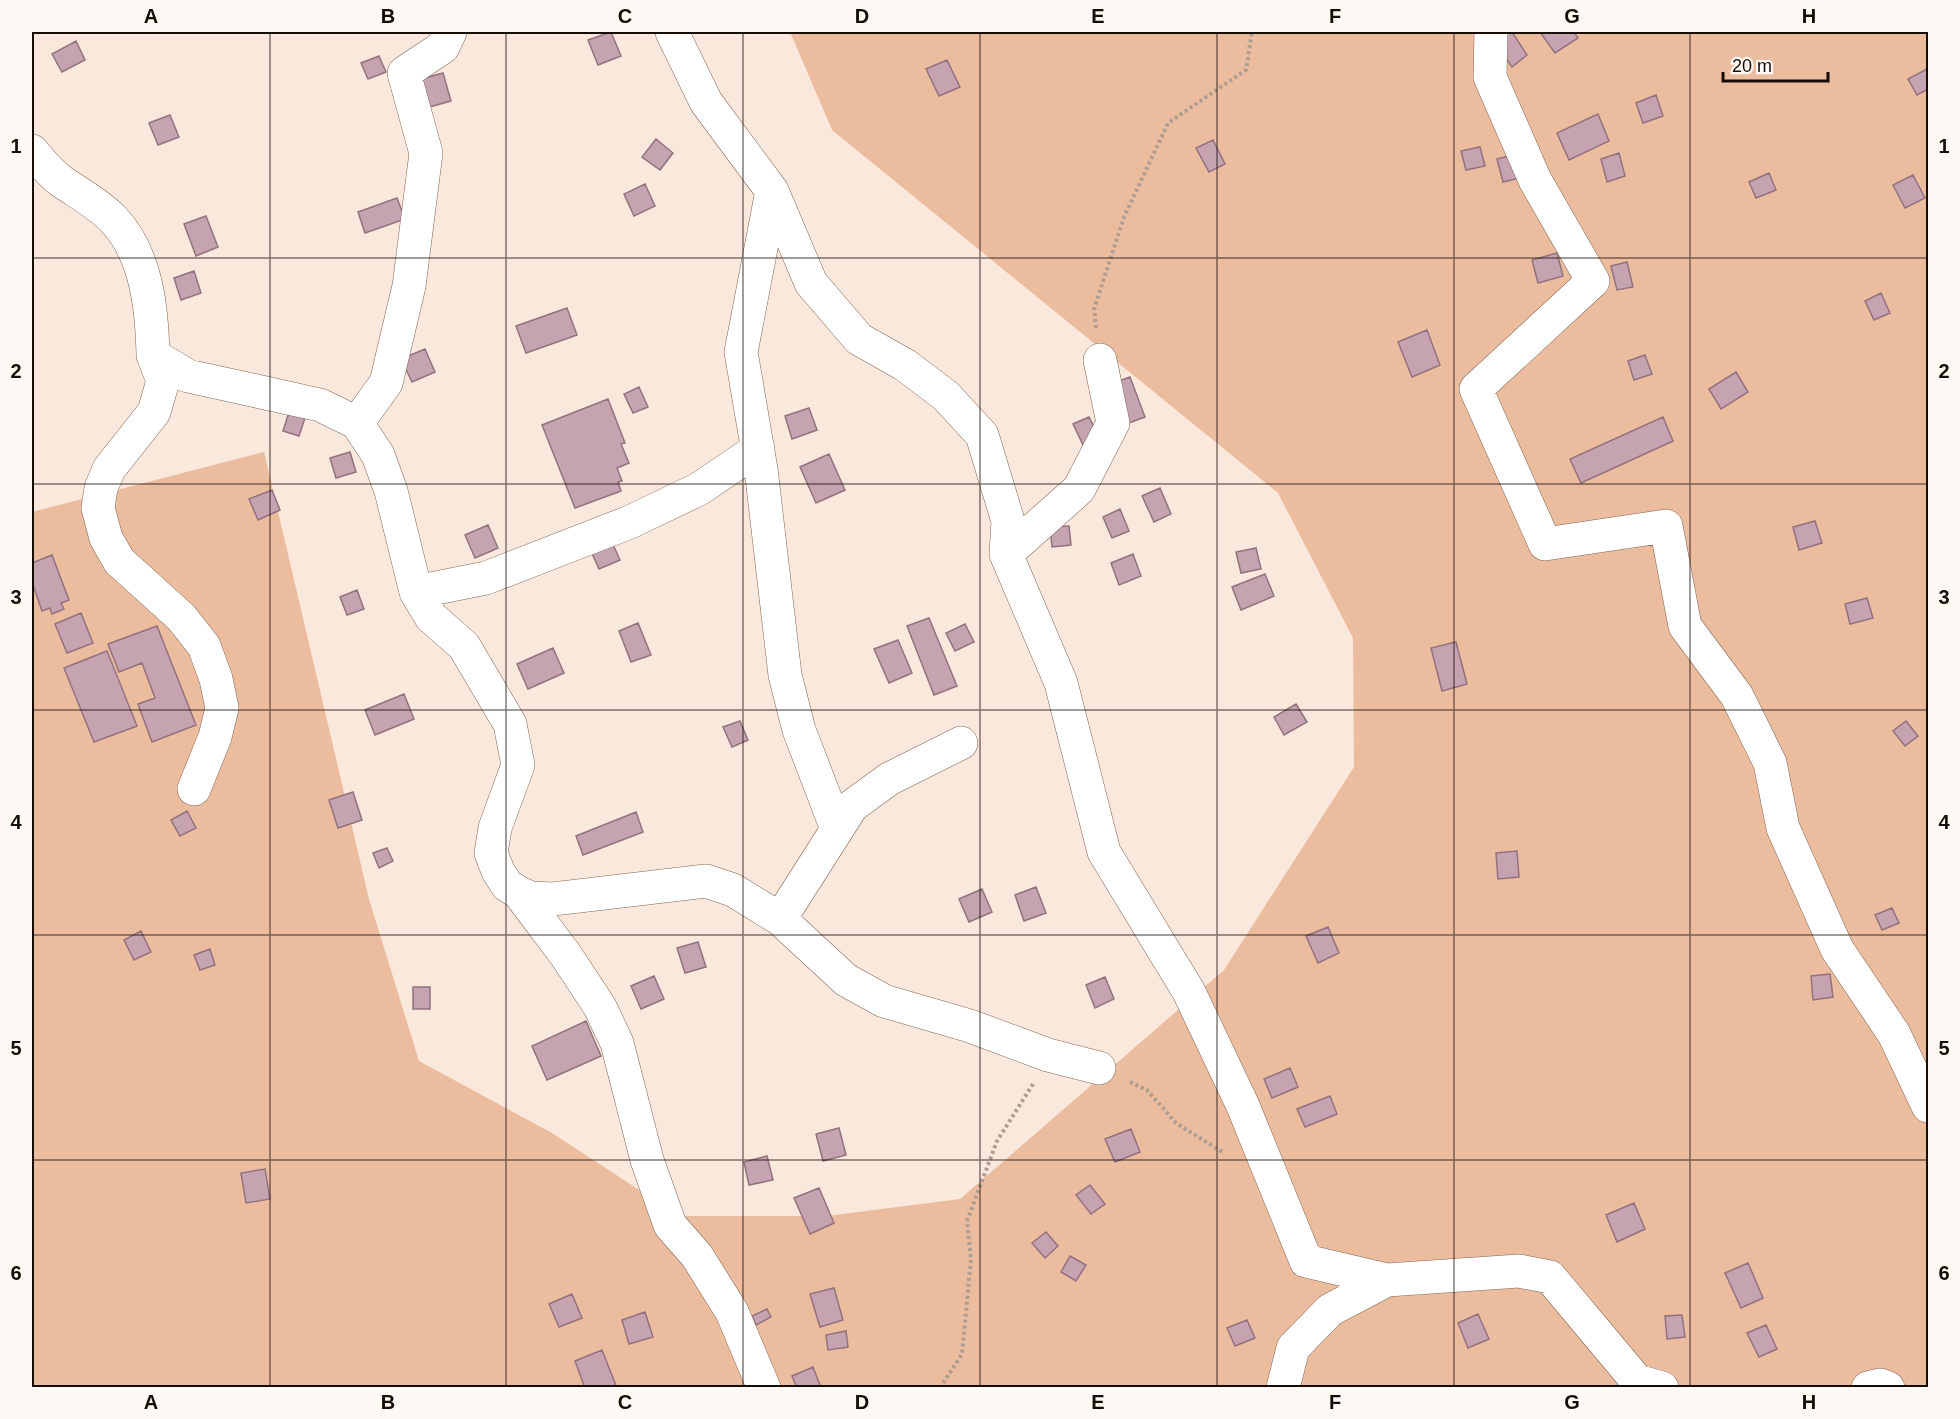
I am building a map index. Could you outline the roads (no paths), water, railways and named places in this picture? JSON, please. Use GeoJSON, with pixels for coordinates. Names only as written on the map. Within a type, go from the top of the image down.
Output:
{"type":"FeatureCollection","features":[{"type":"Feature","properties":{"kind":"street"},"geometry":{"type":"LineString","coordinates":[[357,423],[386,383],[409,286],[426,153],[404,73],[443,47],[450,32]]}},
{"type":"Feature","properties":{"kind":"street"},"geometry":{"type":"LineString","coordinates":[[672,32],[706,102],[772,192],[811,283],[859,339],[905,365],[946,396],[982,435],[1008,520],[1006,554],[1061,683],[1104,852],[1189,992],[1243,1106],[1306,1261],[1387,1280],[1519,1271],[1550,1277],[1645,1385]]}},
{"type":"Feature","properties":{"kind":"street"},"geometry":{"type":"LineString","coordinates":[[1491,32],[1490,77],[1535,180],[1593,281],[1476,389],[1545,544],[1666,526],[1685,626],[1737,696],[1770,763],[1783,828],[1837,948],[1894,1034],[1929,1106]]}},
{"type":"Feature","properties":{"kind":"street"},"geometry":{"type":"LineString","coordinates":[[32,151],[59,179],[114,219],[130,244],[144,278],[152,314],[153,355],[163,381],[154,412],[110,469],[101,488],[98,508],[106,538],[119,561],[181,616],[204,646],[216,679],[222,708],[215,737],[194,789]]}},
{"type":"Feature","properties":{"kind":"street"},"geometry":{"type":"LineString","coordinates":[[772,192],[741,352],[758,449],[785,675],[799,730],[837,829]]}},
{"type":"Feature","properties":{"kind":"street"},"geometry":{"type":"LineString","coordinates":[[153,355],[188,376],[321,405],[357,423],[378,455],[391,491],[416,592],[431,617],[464,646],[510,724],[518,765],[495,828],[491,853],[507,885],[531,898],[553,899],[706,881],[733,890],[780,919],[846,980],[884,1001],[970,1026],[1048,1055],[1100,1068]]}},
{"type":"Feature","properties":{"kind":"street"},"geometry":{"type":"LineString","coordinates":[[1006,554],[1079,489],[1113,423],[1100,360]]}},
{"type":"Feature","properties":{"kind":"street"},"geometry":{"type":"LineString","coordinates":[[416,592],[486,578],[630,522],[699,489],[758,449]]}},
{"type":"Feature","properties":{"kind":"street"},"geometry":{"type":"LineString","coordinates":[[780,919],[852,806],[888,779],[961,743]]}},
{"type":"Feature","properties":{"kind":"street"},"geometry":{"type":"LineString","coordinates":[[519,893],[565,954],[600,1007],[617,1043],[647,1160],[670,1225],[697,1256],[732,1312],[764,1388]]}},
{"type":"Feature","properties":{"kind":"street"},"geometry":{"type":"LineString","coordinates":[[1282,1388],[1293,1348],[1330,1310],[1387,1280]]}},
{"type":"Feature","properties":{"kind":"street"},"geometry":{"type":"LineString","coordinates":[[1868,1388],[1880,1385],[1888,1388]]}}]}
